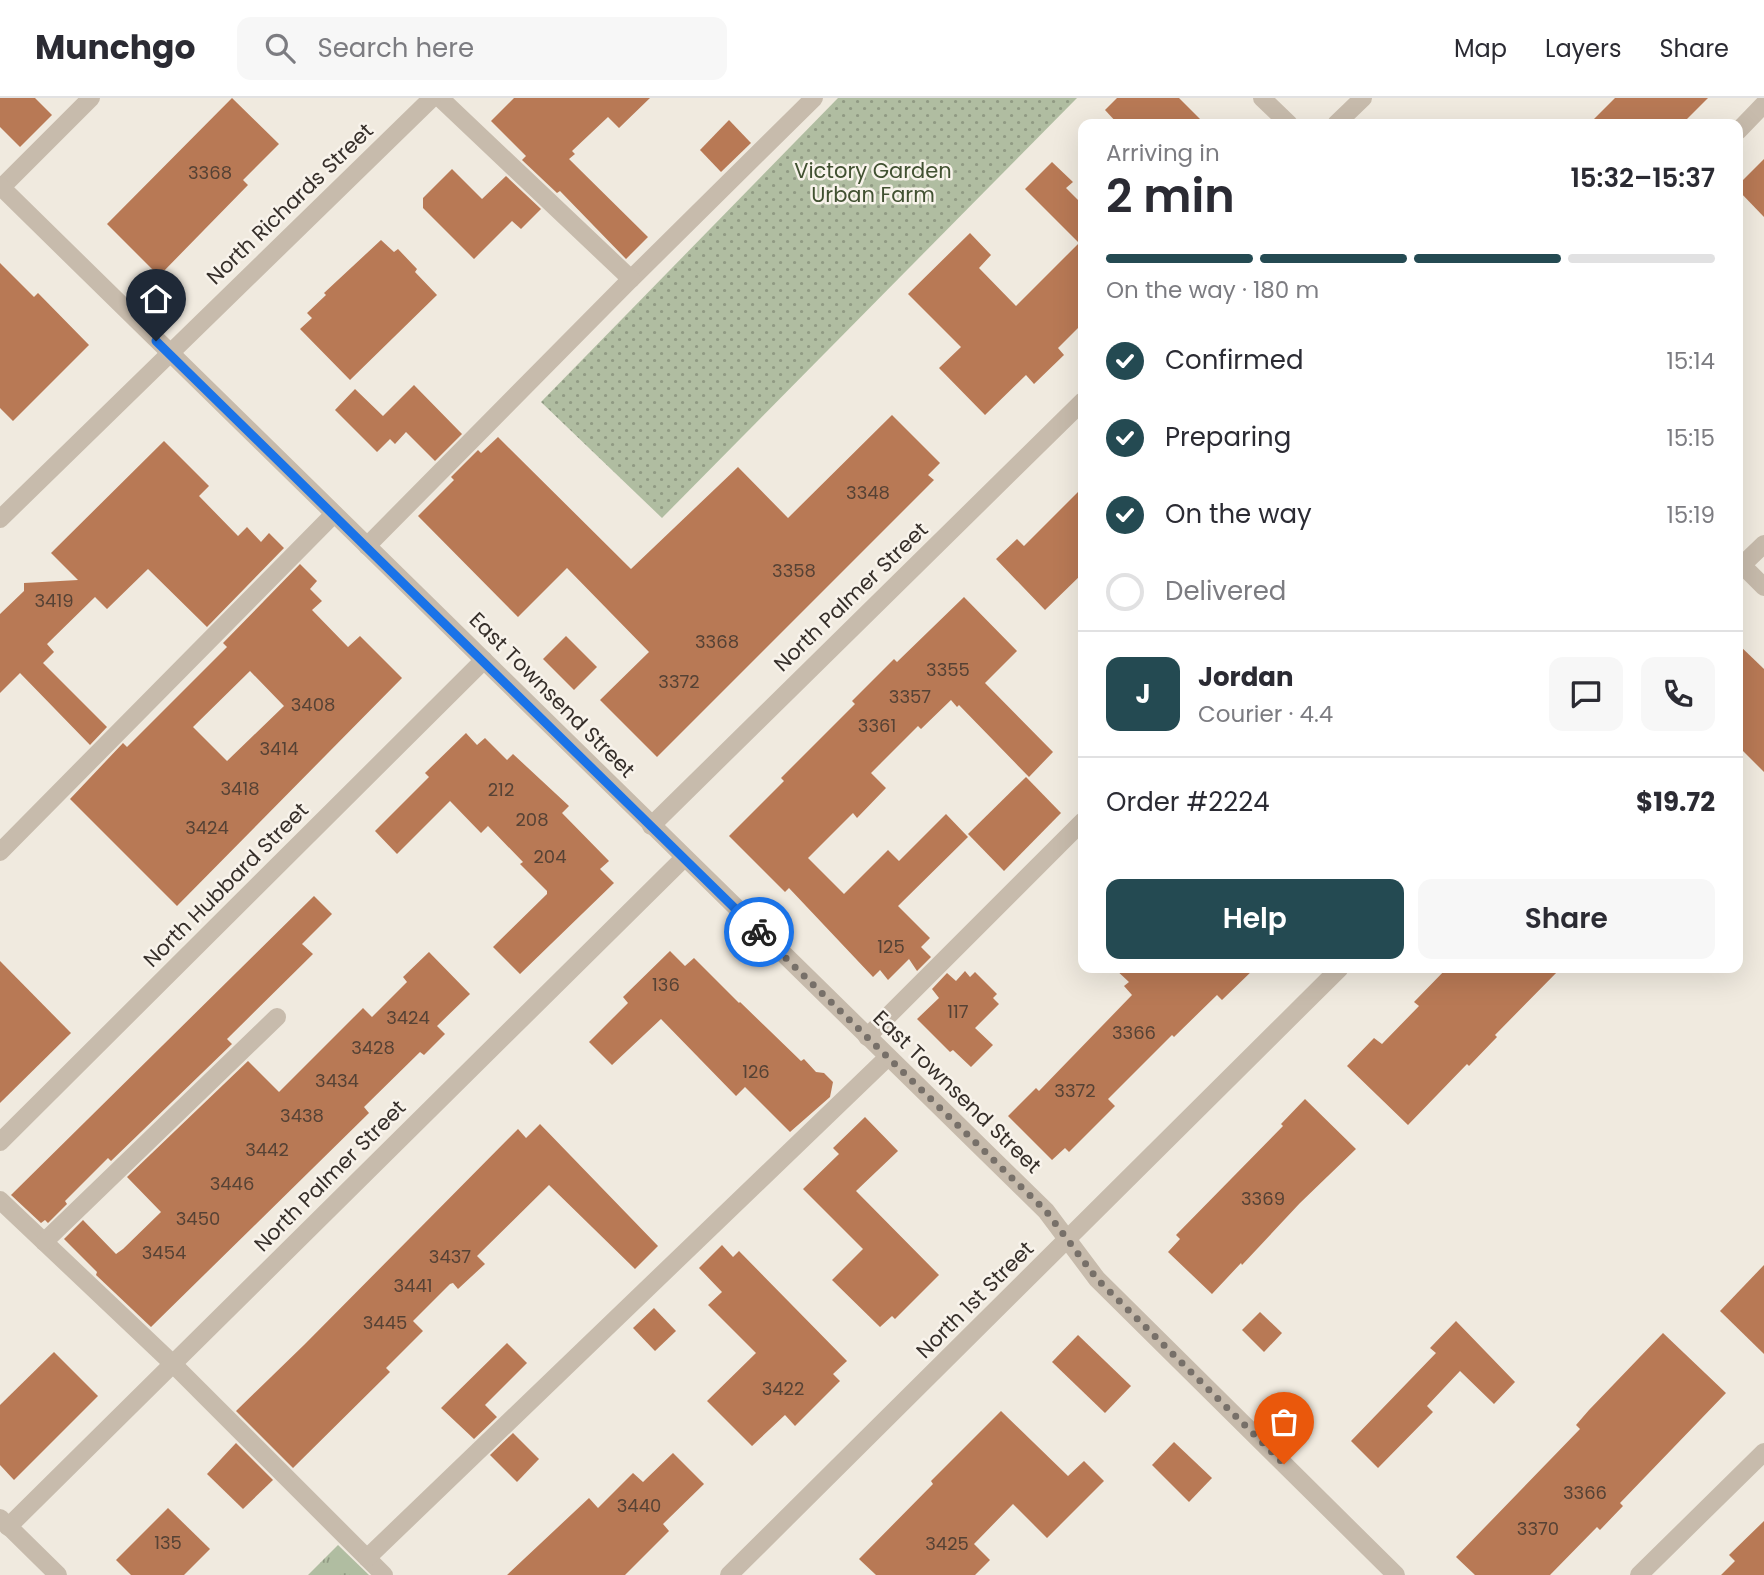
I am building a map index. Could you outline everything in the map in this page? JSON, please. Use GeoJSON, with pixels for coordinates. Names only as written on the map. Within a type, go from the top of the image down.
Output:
{"type":"FeatureCollection","features":[{"type":"Feature","properties":{"kind":"street"},"geometry":{"type":"LineString","coordinates":[[0,188],[91,98]]}},
{"type":"Feature","properties":{"kind":"street","name":"North Richards Street"},"geometry":{"type":"LineString","coordinates":[[0,519],[432,98]]}},
{"type":"Feature","properties":{"kind":"street"},"geometry":{"type":"LineString","coordinates":[[440,98],[631,279]]}},
{"type":"Feature","properties":{"kind":"street"},"geometry":{"type":"LineString","coordinates":[[367,546],[814,98]]}},
{"type":"Feature","properties":{"kind":"street"},"geometry":{"type":"LineString","coordinates":[[1262,98],[1284,119]]}},
{"type":"Feature","properties":{"kind":"street"},"geometry":{"type":"LineString","coordinates":[[1340,119],[1363,98]]}},
{"type":"Feature","properties":{"kind":"street"},"geometry":{"type":"LineString","coordinates":[[1743,126],[1764,104]]}},
{"type":"Feature","properties":{"kind":"street","name":"East Townsend Street"},"geometry":{"type":"LineString","coordinates":[[0,188],[1046,1211],[1097,1279],[1396,1575]]}},
{"type":"Feature","properties":{"kind":"street","name":"North Palmer Street"},"geometry":{"type":"LineString","coordinates":[[651,825],[1078,406]]}},
{"type":"Feature","properties":{"kind":"street"},"geometry":{"type":"LineString","coordinates":[[0,852],[334,514]]}},
{"type":"Feature","properties":{"kind":"street"},"geometry":{"type":"LineString","coordinates":[[1743,562],[1764,544]]}},
{"type":"Feature","properties":{"kind":"street"},"geometry":{"type":"LineString","coordinates":[[1743,569],[1764,587]]}},
{"type":"Feature","properties":{"kind":"street","name":"North Hubbard Street"},"geometry":{"type":"LineString","coordinates":[[0,1142],[484,660]]}},
{"type":"Feature","properties":{"kind":"street"},"geometry":{"type":"LineString","coordinates":[[867,1037],[1078,826]]}},
{"type":"Feature","properties":{"kind":"street","name":"North Palmer Street"},"geometry":{"type":"LineString","coordinates":[[4,1522],[173,1364],[684,858]]}},
{"type":"Feature","properties":{"kind":"street","name":"North 1st Street"},"geometry":{"type":"LineString","coordinates":[[729,1575],[1335,973]]}},
{"type":"Feature","properties":{"kind":"street"},"geometry":{"type":"LineString","coordinates":[[44,1242],[276,1017]]}},
{"type":"Feature","properties":{"kind":"street"},"geometry":{"type":"LineString","coordinates":[[367,1558],[888,1057]]}},
{"type":"Feature","properties":{"kind":"street"},"geometry":{"type":"LineString","coordinates":[[0,1200],[173,1364],[384,1575]]}},
{"type":"Feature","properties":{"kind":"street"},"geometry":{"type":"LineString","coordinates":[[1639,1575],[1764,1452]]}},
{"type":"Feature","properties":{"kind":"street"},"geometry":{"type":"LineString","coordinates":[[4,1522],[58,1575]]}},
{"type":"Feature","properties":{"kind":"green space","name":"Victory Garden Urban Farm"},"geometry":{"type":"Polygon","coordinates":[[[838,98],[1077,98],[662,518],[541,402],[838,98]]]}},
{"type":"Feature","properties":{"kind":"green space"},"geometry":{"type":"Polygon","coordinates":[[[338,1545],[369,1575],[308,1575],[338,1545]]]}},
{"type":"Feature","properties":{"kind":"building"},"geometry":{"type":"Polygon","coordinates":[[[0,98],[35,98],[52,115],[20,147],[0,127],[0,98]]]}},
{"type":"Feature","properties":{"kind":"building"},"geometry":{"type":"Polygon","coordinates":[[[232,98],[279,144],[243,180],[248,185],[159,276],[107,224],[232,98]]]}},
{"type":"Feature","properties":{"kind":"building"},"geometry":{"type":"Polygon","coordinates":[[[514,98],[650,98],[619,128],[608,117],[572,151],[575,154],[569,159],[648,237],[626,259],[560,191],[557,193],[522,160],[526,156],[491,121],[514,98]]]}},
{"type":"Feature","properties":{"kind":"building"},"geometry":{"type":"Polygon","coordinates":[[[1117,98],[1179,98],[1200,119],[1113,119],[1105,110],[1117,98]]]}},
{"type":"Feature","properties":{"kind":"building"},"geometry":{"type":"Polygon","coordinates":[[[1615,98],[1708,98],[1687,119],[1594,119],[1615,98]]]}},
{"type":"Feature","properties":{"kind":"building"},"geometry":{"type":"Polygon","coordinates":[[[729,120],[751,143],[721,172],[700,150],[729,120]]]}},
{"type":"Feature","properties":{"kind":"building"},"geometry":{"type":"Polygon","coordinates":[[[1764,159],[1764,217],[1743,195],[1743,180],[1764,159]]]}},
{"type":"Feature","properties":{"kind":"building"},"geometry":{"type":"Polygon","coordinates":[[[1052,162],[1073,182],[1066,188],[1078,200],[1078,242],[1025,189],[1052,162]]]}},
{"type":"Feature","properties":{"kind":"building"},"geometry":{"type":"Polygon","coordinates":[[[452,169],[482,199],[506,176],[541,209],[521,229],[512,221],[474,259],[423,208],[423,198],[452,169]]]}},
{"type":"Feature","properties":{"kind":"building"},"geometry":{"type":"Polygon","coordinates":[[[970,233],[991,255],[979,268],[1016,306],[1078,244],[1078,328],[1058,348],[1064,355],[1034,384],[1026,375],[985,415],[939,368],[961,347],[908,294],[970,233]]]}},
{"type":"Feature","properties":{"kind":"building"},"geometry":{"type":"Polygon","coordinates":[[[381,240],[394,252],[398,249],[437,295],[350,380],[300,329],[312,318],[307,313],[326,295],[324,293],[381,240]]]}},
{"type":"Feature","properties":{"kind":"building"},"geometry":{"type":"Polygon","coordinates":[[[0,263],[34,297],[38,293],[89,345],[13,421],[0,408],[0,263]]]}},
{"type":"Feature","properties":{"kind":"building"},"geometry":{"type":"Polygon","coordinates":[[[414,385],[462,434],[435,461],[406,432],[395,444],[390,439],[377,452],[335,410],[355,389],[383,416],[414,385]]]}},
{"type":"Feature","properties":{"kind":"building"},"geometry":{"type":"Polygon","coordinates":[[[892,415],[940,463],[928,475],[934,480],[657,757],[600,700],[649,652],[567,568],[518,617],[418,516],[454,480],[451,477],[478,450],[481,453],[498,437],[631,569],[738,467],[788,518],[892,415]]]}},
{"type":"Feature","properties":{"kind":"building"},"geometry":{"type":"Polygon","coordinates":[[[164,441],[209,486],[199,496],[238,536],[247,527],[261,542],[269,533],[284,548],[207,627],[148,569],[107,609],[95,597],[47,644],[54,652],[43,663],[107,727],[90,745],[20,673],[0,693],[0,614],[24,591],[24,583],[78,580],[51,553],[164,441]]]}},
{"type":"Feature","properties":{"kind":"building"},"geometry":{"type":"Polygon","coordinates":[[[1078,492],[1078,578],[1045,610],[996,559],[1017,539],[1024,546],[1078,492]]]}},
{"type":"Feature","properties":{"kind":"building"},"geometry":{"type":"Polygon","coordinates":[[[300,564],[317,581],[310,589],[322,601],[312,610],[348,647],[360,636],[402,678],[177,906],[70,799],[123,743],[127,747],[227,647],[223,643],[300,564]],[[250,671],[193,727],[227,761],[284,706],[250,671]]]}},
{"type":"Feature","properties":{"kind":"building"},"geometry":{"type":"Polygon","coordinates":[[[964,597],[1017,651],[985,683],[1053,752],[1029,777],[951,700],[921,729],[918,726],[871,773],[886,788],[857,818],[853,813],[808,858],[844,894],[888,850],[899,861],[946,814],[968,837],[898,906],[930,938],[921,947],[931,957],[917,971],[909,959],[888,980],[880,970],[873,977],[789,888],[785,892],[729,836],[784,781],[781,778],[855,704],[852,701],[894,659],[897,662],[964,597]]]}},
{"type":"Feature","properties":{"kind":"building"},"geometry":{"type":"Polygon","coordinates":[[[566,636],[597,667],[574,690],[543,659],[566,636]]]}},
{"type":"Feature","properties":{"kind":"building"},"geometry":{"type":"Polygon","coordinates":[[[1743,649],[1764,669],[1764,772],[1743,751],[1743,649]]]}},
{"type":"Feature","properties":{"kind":"building"},"geometry":{"type":"Polygon","coordinates":[[[466,733],[477,745],[485,738],[507,760],[513,754],[569,806],[562,813],[609,861],[600,869],[614,883],[520,974],[493,947],[547,891],[488,826],[481,833],[450,801],[397,854],[375,831],[429,777],[425,773],[466,733]]]}},
{"type":"Feature","properties":{"kind":"building"},"geometry":{"type":"Polygon","coordinates":[[[1026,777],[1061,813],[1004,871],[968,834],[1026,777]]]}},
{"type":"Feature","properties":{"kind":"building"},"geometry":{"type":"Polygon","coordinates":[[[314,896],[332,914],[302,944],[313,954],[227,1039],[232,1044],[111,1161],[108,1158],[65,1201],[67,1204],[48,1223],[45,1220],[41,1223],[11,1195],[314,896]]]}},
{"type":"Feature","properties":{"kind":"building"},"geometry":{"type":"Polygon","coordinates":[[[670,951],[685,966],[694,958],[801,1061],[804,1059],[816,1072],[824,1073],[833,1082],[830,1097],[790,1132],[745,1087],[736,1096],[661,1019],[612,1065],[589,1042],[628,1003],[623,997],[670,951]]]}},
{"type":"Feature","properties":{"kind":"building"},"geometry":{"type":"Polygon","coordinates":[[[429,952],[470,994],[437,1026],[445,1034],[424,1055],[420,1052],[364,1107],[369,1113],[151,1327],[96,1275],[97,1272],[64,1239],[83,1220],[116,1254],[123,1249],[161,1212],[127,1177],[248,1061],[279,1092],[363,1008],[372,1017],[407,982],[403,977],[429,952]]]}},
{"type":"Feature","properties":{"kind":"building"},"geometry":{"type":"Polygon","coordinates":[[[0,961],[71,1033],[0,1103],[0,961]]]}},
{"type":"Feature","properties":{"kind":"building"},"geometry":{"type":"Polygon","coordinates":[[[965,971],[970,977],[975,972],[997,994],[993,998],[999,1004],[975,1028],[993,1045],[971,1067],[953,1050],[950,1052],[917,1019],[939,998],[932,989],[947,973],[956,981],[965,971]]]}},
{"type":"Feature","properties":{"kind":"building"},"geometry":{"type":"Polygon","coordinates":[[[1119,973],[1250,973],[1222,1000],[1217,995],[1174,1037],[1172,1035],[1108,1099],[1115,1106],[1069,1152],[1065,1148],[1052,1160],[1008,1116],[1036,1088],[1039,1091],[1132,995],[1124,986],[1129,982],[1119,973]]]}},
{"type":"Feature","properties":{"kind":"building"},"geometry":{"type":"Polygon","coordinates":[[[1442,973],[1556,973],[1495,1035],[1497,1037],[1469,1066],[1467,1064],[1408,1125],[1347,1066],[1374,1038],[1382,1044],[1419,1006],[1414,1002],[1442,973]]]}},
{"type":"Feature","properties":{"kind":"building"},"geometry":{"type":"Polygon","coordinates":[[[1305,1099],[1356,1149],[1212,1294],[1168,1252],[1180,1239],[1176,1235],[1283,1126],[1281,1124],[1305,1099]]]}},
{"type":"Feature","properties":{"kind":"building"},"geometry":{"type":"Polygon","coordinates":[[[865,1117],[898,1151],[856,1191],[939,1275],[895,1319],[892,1316],[880,1327],[832,1280],[863,1249],[803,1189],[839,1154],[833,1148],[865,1117]]]}},
{"type":"Feature","properties":{"kind":"building"},"geometry":{"type":"Polygon","coordinates":[[[540,1124],[658,1246],[635,1269],[549,1185],[477,1256],[485,1264],[458,1289],[453,1283],[450,1284],[413,1321],[423,1331],[386,1368],[390,1372],[293,1468],[236,1411],[518,1129],[526,1138],[540,1124]]]}},
{"type":"Feature","properties":{"kind":"building"},"geometry":{"type":"Polygon","coordinates":[[[722,1245],[733,1257],[739,1251],[847,1361],[833,1374],[840,1381],[795,1426],[785,1415],[752,1446],[707,1401],[756,1353],[708,1305],[722,1292],[699,1268],[722,1245]]]}},
{"type":"Feature","properties":{"kind":"building"},"geometry":{"type":"Polygon","coordinates":[[[1764,1265],[1764,1354],[1720,1311],[1764,1265]]]}},
{"type":"Feature","properties":{"kind":"building"},"geometry":{"type":"Polygon","coordinates":[[[654,1308],[676,1331],[655,1351],[633,1328],[654,1308]]]}},
{"type":"Feature","properties":{"kind":"building"},"geometry":{"type":"Polygon","coordinates":[[[1260,1312],[1282,1333],[1264,1352],[1242,1330],[1260,1312]]]}},
{"type":"Feature","properties":{"kind":"building"},"geometry":{"type":"Polygon","coordinates":[[[1456,1321],[1515,1382],[1494,1404],[1460,1371],[1427,1406],[1433,1412],[1378,1468],[1351,1441],[1436,1353],[1430,1348],[1456,1321]]]}},
{"type":"Feature","properties":{"kind":"building"},"geometry":{"type":"Polygon","coordinates":[[[1663,1333],[1726,1393],[1620,1503],[1623,1506],[1600,1530],[1597,1527],[1550,1575],[1475,1575],[1456,1557],[1580,1429],[1576,1425],[1663,1333]]]}},
{"type":"Feature","properties":{"kind":"building"},"geometry":{"type":"Polygon","coordinates":[[[1078,1335],[1131,1386],[1105,1413],[1052,1362],[1078,1335]]]}},
{"type":"Feature","properties":{"kind":"building"},"geometry":{"type":"Polygon","coordinates":[[[507,1343],[527,1363],[485,1405],[497,1417],[474,1439],[441,1408],[507,1343]]]}},
{"type":"Feature","properties":{"kind":"building"},"geometry":{"type":"Polygon","coordinates":[[[54,1352],[98,1396],[14,1480],[0,1465],[0,1405],[54,1352]]]}},
{"type":"Feature","properties":{"kind":"building"},"geometry":{"type":"Polygon","coordinates":[[[1001,1411],[1068,1476],[1084,1461],[1104,1481],[1047,1538],[1013,1504],[974,1544],[990,1560],[975,1575],[876,1575],[859,1559],[1001,1411]]]}},
{"type":"Feature","properties":{"kind":"building"},"geometry":{"type":"Polygon","coordinates":[[[513,1433],[539,1459],[517,1482],[490,1455],[513,1433]]]}},
{"type":"Feature","properties":{"kind":"building"},"geometry":{"type":"Polygon","coordinates":[[[1174,1442],[1212,1478],[1189,1502],[1152,1465],[1174,1442]]]}},
{"type":"Feature","properties":{"kind":"building"},"geometry":{"type":"Polygon","coordinates":[[[236,1443],[273,1480],[243,1509],[207,1474],[236,1443]]]}},
{"type":"Feature","properties":{"kind":"building"},"geometry":{"type":"Polygon","coordinates":[[[673,1453],[704,1484],[663,1524],[669,1531],[625,1575],[507,1575],[589,1498],[598,1508],[633,1473],[643,1482],[673,1453]]]}},
{"type":"Feature","properties":{"kind":"building"},"geometry":{"type":"Polygon","coordinates":[[[168,1508],[210,1549],[184,1575],[131,1575],[116,1560],[168,1508]]]}},
{"type":"Feature","properties":{"kind":"building"},"geometry":{"type":"Polygon","coordinates":[[[1764,1521],[1764,1575],[1721,1575],[1735,1561],[1729,1555],[1764,1521]]]}},
{"type":"Feature","properties":{"kind":"way so far"},"geometry":{"type":"LineString","coordinates":[[759,932],[1046,1211],[1097,1279],[1284,1464]]}},
{"type":"Feature","properties":{"kind":"route"},"geometry":{"type":"LineString","coordinates":[[156,341],[759,932]]}}]}
